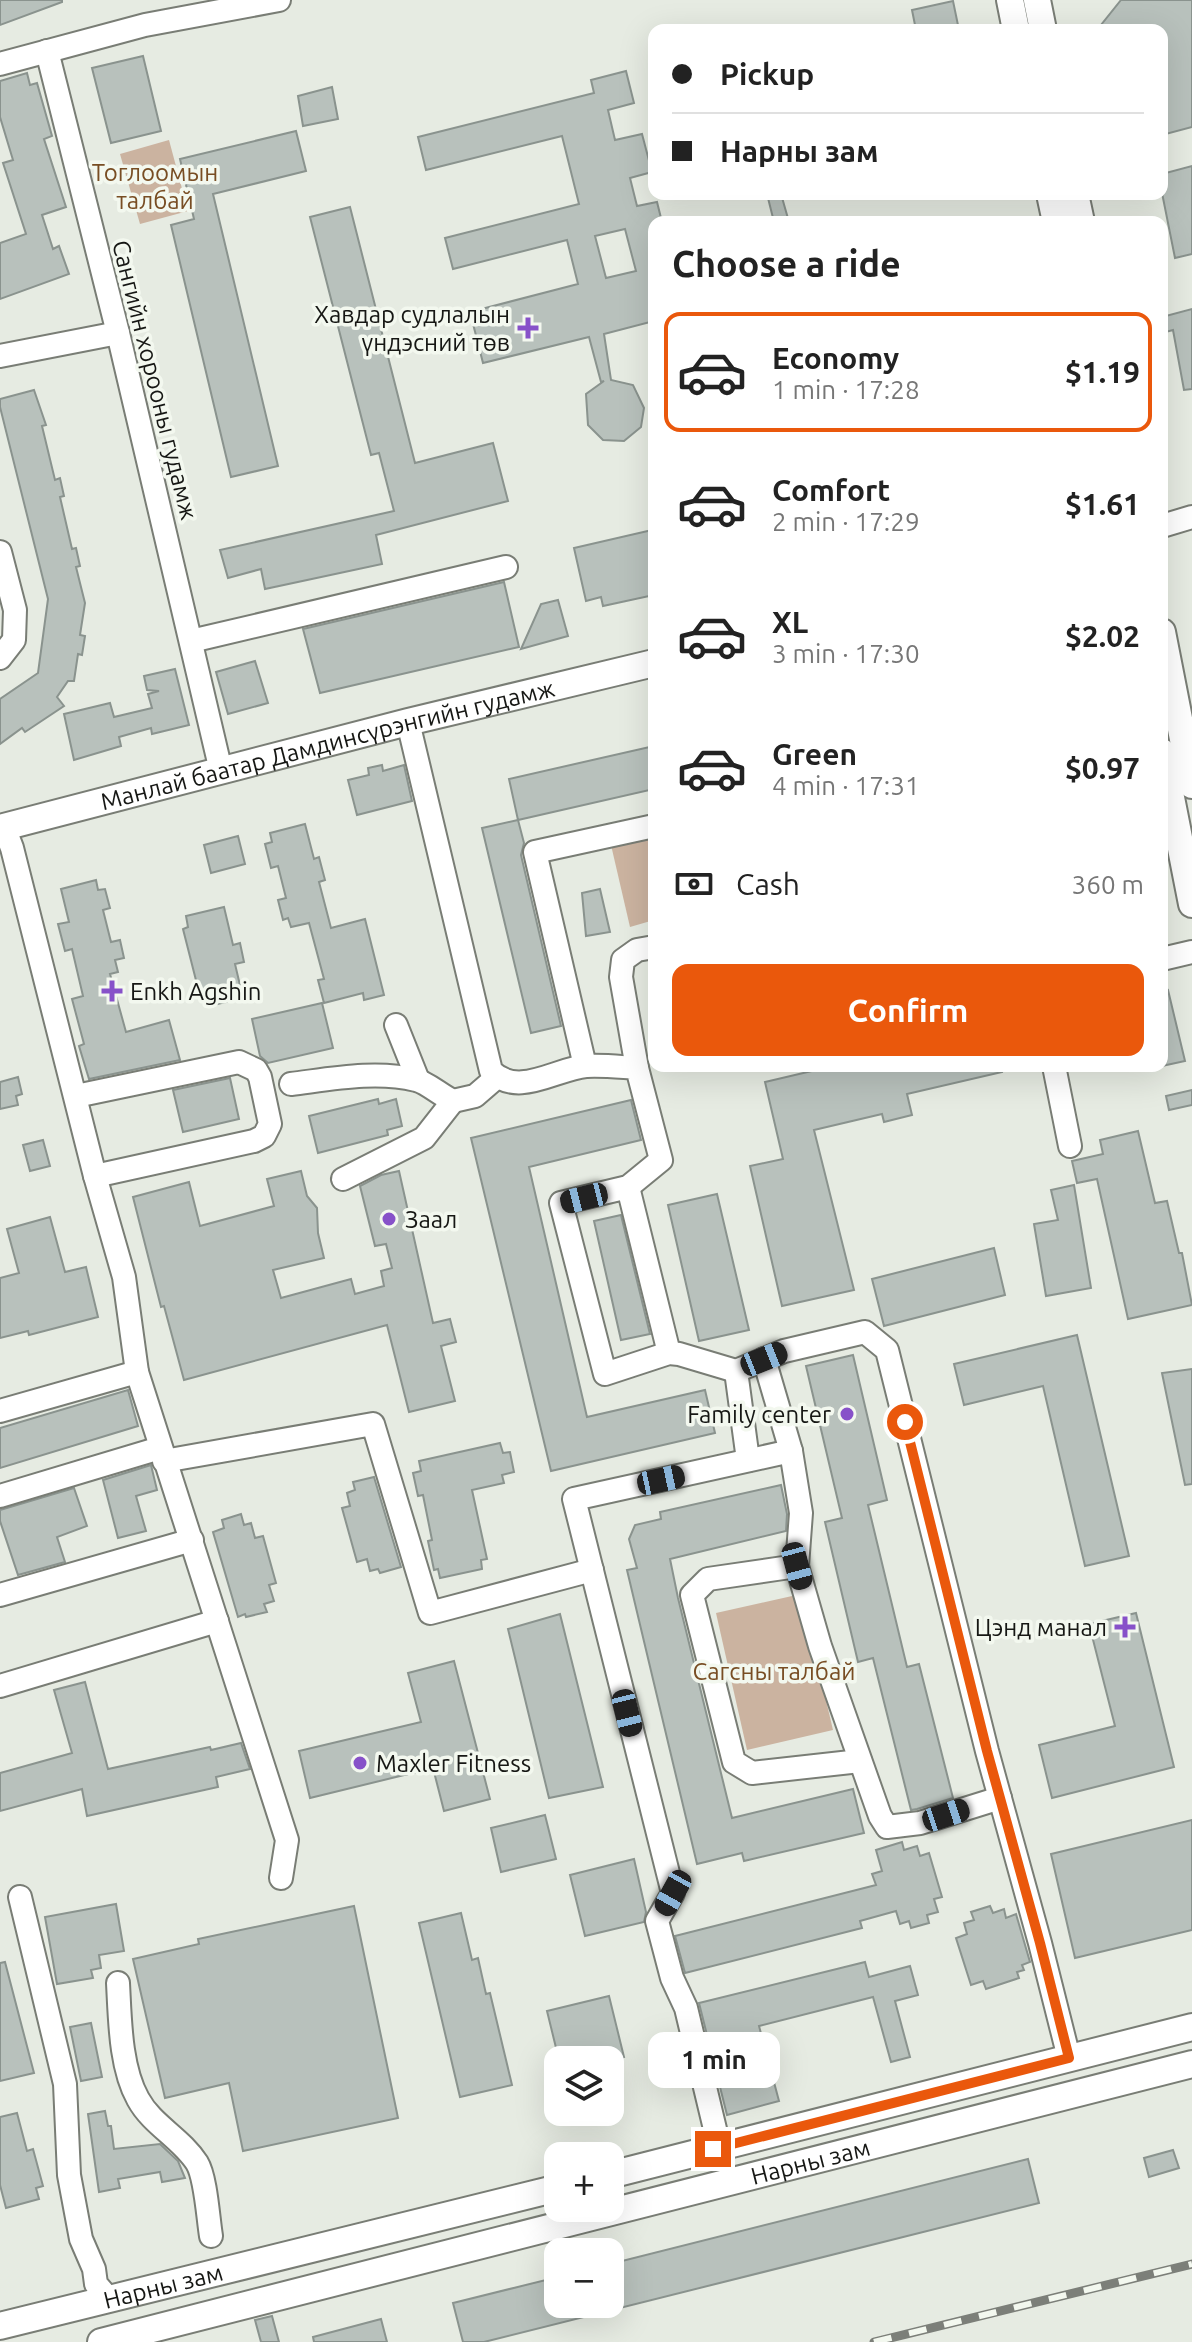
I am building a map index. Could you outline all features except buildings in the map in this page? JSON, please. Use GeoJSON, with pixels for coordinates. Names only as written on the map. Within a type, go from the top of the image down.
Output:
{"type":"FeatureCollection","features":[{"type":"Feature","properties":{"kind":"main road"},"geometry":{"type":"LineString","coordinates":[[1010,0],[1015,24]]}},
{"type":"Feature","properties":{"kind":"main road"},"geometry":{"type":"LineString","coordinates":[[1037,0],[1042,24]]}},
{"type":"Feature","properties":{"kind":"main road"},"geometry":{"type":"LineString","coordinates":[[1168,663],[1192,785]]}},
{"type":"Feature","properties":{"kind":"main road","name":"Манлай баатар Дамдинсүрэнгийн гудамж"},"geometry":{"type":"LineString","coordinates":[[2,828],[408,722],[648,664]]}},
{"type":"Feature","properties":{"kind":"main road"},"geometry":{"type":"LineString","coordinates":[[1168,782],[1192,904]]}},
{"type":"Feature","properties":{"kind":"main road","name":"Нарны зам"},"geometry":{"type":"LineString","coordinates":[[624,2171],[1192,2027]]}},
{"type":"Feature","properties":{"kind":"main road","name":"Нарны зам"},"geometry":{"type":"LineString","coordinates":[[101,2342],[1192,2064]]}},
{"type":"Feature","properties":{"kind":"main road"},"geometry":{"type":"LineString","coordinates":[[624,2177],[637,2185],[635,2204]]}},
{"type":"Feature","properties":{"kind":"main road","name":"Нарны зам"},"geometry":{"type":"LineString","coordinates":[[0,2326],[544,2191]]}},
{"type":"Feature","properties":{"kind":"street"},"geometry":{"type":"LineString","coordinates":[[0,64],[145,25],[279,0]]}},
{"type":"Feature","properties":{"kind":"street","name":"Сангийн хорооны гудамж"},"geometry":{"type":"LineString","coordinates":[[47,51],[118,333],[221,771]]}},
{"type":"Feature","properties":{"kind":"street"},"geometry":{"type":"LineString","coordinates":[[0,356],[118,333]]}},
{"type":"Feature","properties":{"kind":"street"},"geometry":{"type":"LineString","coordinates":[[1168,524],[1192,517]]}},
{"type":"Feature","properties":{"kind":"street"},"geometry":{"type":"LineString","coordinates":[[0,552],[15,610],[14,640],[0,658]]}},
{"type":"Feature","properties":{"kind":"street"},"geometry":{"type":"LineString","coordinates":[[191,641],[506,567]]}},
{"type":"Feature","properties":{"kind":"street"},"geometry":{"type":"LineString","coordinates":[[408,722],[491,1071],[507,1082],[520,1083],[585,1066],[637,1068]]}},
{"type":"Feature","properties":{"kind":"street"},"geometry":{"type":"LineString","coordinates":[[585,1066],[535,852],[648,827]]}},
{"type":"Feature","properties":{"kind":"street"},"geometry":{"type":"LineString","coordinates":[[2,828],[12,848],[95,1176],[124,1277],[137,1372],[287,1840],[281,1878]]}},
{"type":"Feature","properties":{"kind":"street"},"geometry":{"type":"LineString","coordinates":[[648,948],[637,950],[623,960],[621,977],[637,1068],[661,1160],[628,1187],[561,1203],[605,1374],[669,1353],[736,1371],[784,1351],[865,1332],[887,1350],[1069,2058]]}},
{"type":"Feature","properties":{"kind":"street"},"geometry":{"type":"LineString","coordinates":[[1168,958],[1192,952]]}},
{"type":"Feature","properties":{"kind":"street"},"geometry":{"type":"LineString","coordinates":[[396,1025],[418,1080]]}},
{"type":"Feature","properties":{"kind":"street"},"geometry":{"type":"LineString","coordinates":[[76,1096],[239,1062],[256,1070],[260,1077],[270,1124],[264,1136],[254,1141],[95,1176]]}},
{"type":"Feature","properties":{"kind":"street"},"geometry":{"type":"LineString","coordinates":[[1055,1072],[1070,1146]]}},
{"type":"Feature","properties":{"kind":"street"},"geometry":{"type":"LineString","coordinates":[[291,1084],[382,1076],[418,1080],[453,1101]]}},
{"type":"Feature","properties":{"kind":"street"},"geometry":{"type":"LineString","coordinates":[[343,1179],[424,1138],[453,1101],[475,1096],[497,1077]]}},
{"type":"Feature","properties":{"kind":"street"},"geometry":{"type":"LineString","coordinates":[[628,1187],[669,1353]]}},
{"type":"Feature","properties":{"kind":"street"},"geometry":{"type":"LineString","coordinates":[[764,1359],[796,1474],[801,1513],[797,1566],[820,1646],[880,1816],[887,1827],[920,1823],[1000,1798]]}},
{"type":"Feature","properties":{"kind":"street"},"geometry":{"type":"LineString","coordinates":[[736,1371],[748,1460]]}},
{"type":"Feature","properties":{"kind":"street"},"geometry":{"type":"LineString","coordinates":[[0,1411],[137,1372]]}},
{"type":"Feature","properties":{"kind":"street"},"geometry":{"type":"LineString","coordinates":[[0,1496],[162,1454],[373,1424],[430,1613],[592,1570]]}},
{"type":"Feature","properties":{"kind":"street"},"geometry":{"type":"LineString","coordinates":[[715,2129],[686,2008],[672,1978],[657,1921],[673,1893],[574,1499],[791,1451]]}},
{"type":"Feature","properties":{"kind":"street"},"geometry":{"type":"LineString","coordinates":[[0,1595],[192,1540]]}},
{"type":"Feature","properties":{"kind":"street"},"geometry":{"type":"LineString","coordinates":[[797,1566],[708,1579],[692,1595],[734,1762],[752,1773],[860,1761]]}},
{"type":"Feature","properties":{"kind":"street"},"geometry":{"type":"LineString","coordinates":[[0,1686],[217,1621]]}},
{"type":"Feature","properties":{"kind":"street"},"geometry":{"type":"LineString","coordinates":[[20,1897],[65,2084],[69,2175],[81,2239],[94,2269],[96,2284],[109,2299]]}},
{"type":"Feature","properties":{"kind":"street"},"geometry":{"type":"LineString","coordinates":[[118,1983],[120,2034],[137,2098],[149,2115],[199,2166],[211,2236]]}},
{"type":"Feature","properties":{"kind":"green space","name":"Тоглоомын талбай"},"geometry":{"type":"Polygon","coordinates":[[[169,140],[188,211],[140,224],[120,154],[169,140]]]}},
{"type":"Feature","properties":{"kind":"green space"},"geometry":{"type":"Polygon","coordinates":[[[648,836],[648,922],[630,927],[611,845],[648,836]]]}},
{"type":"Feature","properties":{"kind":"green space","name":"Сагсны талбай"},"geometry":{"type":"Polygon","coordinates":[[[801,1594],[833,1730],[747,1750],[716,1613],[801,1594]]]}},
{"type":"Feature","properties":{"kind":"railway"},"geometry":{"type":"LineString","coordinates":[[874,2342],[1192,2264]]}},
{"type":"Feature","properties":{"kind":"place","name":"Хавдар судлалын үндэсний төв"},"geometry":{"type":"Point","coordinates":[528,328]}},
{"type":"Feature","properties":{"kind":"place","name":"Enkh Agshin"},"geometry":{"type":"Point","coordinates":[112,991]}},
{"type":"Feature","properties":{"kind":"place","name":"Заал"},"geometry":{"type":"Point","coordinates":[389,1219]}},
{"type":"Feature","properties":{"kind":"place","name":"Family center"},"geometry":{"type":"Point","coordinates":[847,1414]}},
{"type":"Feature","properties":{"kind":"place","name":"Цэнд манал"},"geometry":{"type":"Point","coordinates":[1125,1627]}},
{"type":"Feature","properties":{"kind":"place","name":"Maxler Fitness"},"geometry":{"type":"Point","coordinates":[360,1763]}},
{"type":"Feature","properties":{"kind":"route"},"geometry":{"type":"LineString","coordinates":[[713,2149],[1069,2058],[987,1751],[905,1422]]}}]}
